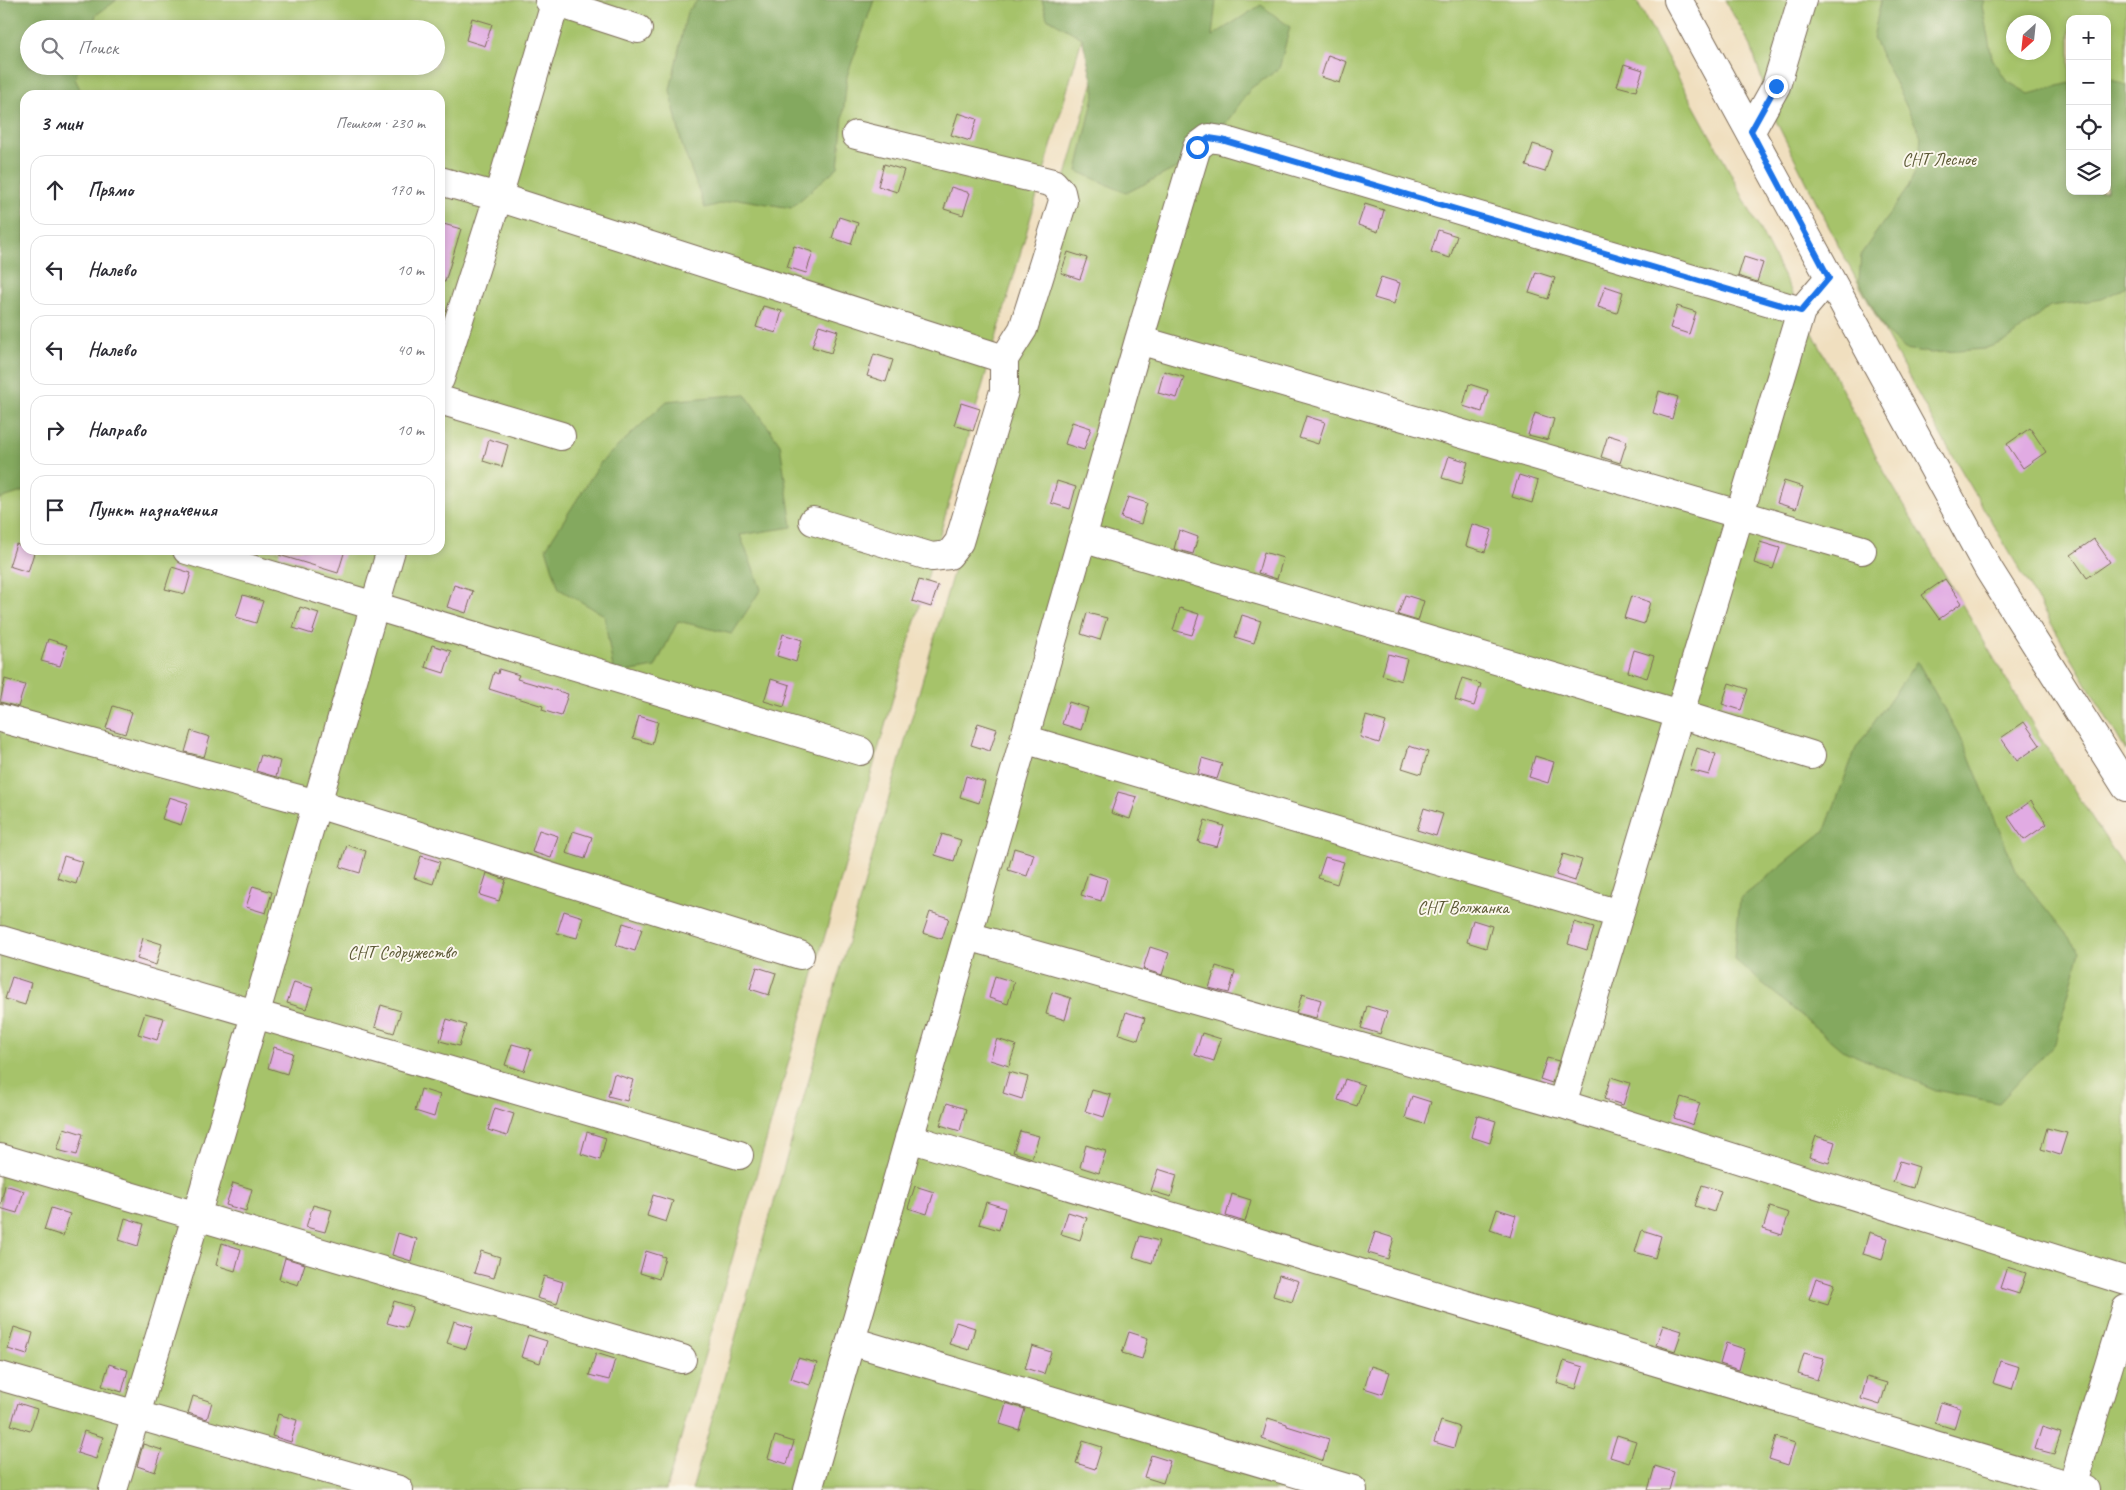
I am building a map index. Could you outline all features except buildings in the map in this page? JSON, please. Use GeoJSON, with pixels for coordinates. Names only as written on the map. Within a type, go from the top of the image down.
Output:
{"type":"FeatureCollection","features":[{"type":"Feature","properties":{"kind":"street"},"geometry":{"type":"LineString","coordinates":[[1678,0],[1989,570],[2126,787]]}},
{"type":"Feature","properties":{"kind":"street"},"geometry":{"type":"LineString","coordinates":[[1751,131],[1776,86],[1802,0]]}},
{"type":"Feature","properties":{"kind":"street"},"geometry":{"type":"LineString","coordinates":[[445,363],[498,197],[554,1],[638,29]]}},
{"type":"Feature","properties":{"kind":"street"},"geometry":{"type":"LineString","coordinates":[[813,521],[932,557],[949,555],[959,542],[1004,391],[1004,359],[1023,329],[1064,201],[1061,192],[1053,184],[856,135]]}},
{"type":"Feature","properties":{"kind":"street"},"geometry":{"type":"LineString","coordinates":[[808,1490],[1082,538],[1197,147],[1209,138],[1222,140],[1801,311]]}},
{"type":"Feature","properties":{"kind":"street"},"geometry":{"type":"LineString","coordinates":[[445,182],[498,197],[1004,359]]}},
{"type":"Feature","properties":{"kind":"street"},"geometry":{"type":"LineString","coordinates":[[1562,1104],[1801,311],[1829,278]]}},
{"type":"Feature","properties":{"kind":"street"},"geometry":{"type":"LineString","coordinates":[[1140,340],[1862,550]]}},
{"type":"Feature","properties":{"kind":"street"},"geometry":{"type":"LineString","coordinates":[[445,401],[561,436]]}},
{"type":"Feature","properties":{"kind":"street"},"geometry":{"type":"LineString","coordinates":[[1082,538],[1679,714],[1811,755]]}},
{"type":"Feature","properties":{"kind":"street"},"geometry":{"type":"LineString","coordinates":[[204,555],[860,751]]}},
{"type":"Feature","properties":{"kind":"street"},"geometry":{"type":"LineString","coordinates":[[113,1490],[196,1217],[390,555]]}},
{"type":"Feature","properties":{"kind":"street"},"geometry":{"type":"LineString","coordinates":[[0,718],[317,804],[800,955]]}},
{"type":"Feature","properties":{"kind":"street"},"geometry":{"type":"LineString","coordinates":[[1024,739],[1619,914]]}},
{"type":"Feature","properties":{"kind":"street"},"geometry":{"type":"LineString","coordinates":[[968,936],[1562,1104],[2126,1280]]}},
{"type":"Feature","properties":{"kind":"street"},"geometry":{"type":"LineString","coordinates":[[1,940],[738,1155]]}},
{"type":"Feature","properties":{"kind":"street"},"geometry":{"type":"LineString","coordinates":[[909,1138],[2076,1489],[2126,1309]]}},
{"type":"Feature","properties":{"kind":"street"},"geometry":{"type":"LineString","coordinates":[[0,1158],[682,1359]]}},
{"type":"Feature","properties":{"kind":"street"},"geometry":{"type":"LineString","coordinates":[[851,1341],[1353,1490]]}},
{"type":"Feature","properties":{"kind":"street"},"geometry":{"type":"LineString","coordinates":[[0,1376],[399,1490]]}},
{"type":"Feature","properties":{"kind":"green space","name":"СНТ Содружество"},"geometry":{"type":"Polygon","coordinates":[[[0,0],[1093,0],[666,1490],[0,1490],[0,0]]]}},
{"type":"Feature","properties":{"kind":"green space"},"geometry":{"type":"Polygon","coordinates":[[[0,0],[117,0],[96,15],[95,20],[20,20],[20,75],[76,75],[75,79],[80,90],[20,90],[20,493],[0,499],[0,0]]]}},
{"type":"Feature","properties":{"kind":"green space"},"geometry":{"type":"Polygon","coordinates":[[[698,0],[874,0],[847,76],[838,167],[791,208],[738,199],[705,208],[682,145],[670,90],[687,12],[698,0]]]}},
{"type":"Feature","properties":{"kind":"green space"},"geometry":{"type":"Polygon","coordinates":[[[1042,0],[1216,0],[1212,36],[1261,5],[1290,27],[1279,69],[1251,88],[1203,155],[1126,193],[1077,171],[1095,92],[1082,38],[1047,18],[1042,0]]]}},
{"type":"Feature","properties":{"kind":"green space","name":"СНТ Волжанка"},"geometry":{"type":"Polygon","coordinates":[[[1116,0],[1636,0],[1729,170],[1885,473],[2043,742],[2126,870],[2126,1490],[692,1490],[1116,0]]]}},
{"type":"Feature","properties":{"kind":"green space","name":"СНТ Лесное"},"geometry":{"type":"Polygon","coordinates":[[[1725,0],[2126,0],[2126,751],[1936,427],[1842,253],[1773,115],[1751,46],[1725,0]]]}},
{"type":"Feature","properties":{"kind":"green space"},"geometry":{"type":"Polygon","coordinates":[[[1881,0],[1984,0],[1982,6],[1992,58],[2007,81],[2029,94],[2066,84],[2066,195],[2111,195],[2111,78],[2126,86],[2126,287],[2102,299],[2050,306],[2008,340],[1984,349],[1931,353],[1905,349],[1886,332],[1859,281],[1861,254],[1907,189],[1919,164],[1921,136],[1873,38],[1881,0]]]}},
{"type":"Feature","properties":{"kind":"green space"},"geometry":{"type":"Polygon","coordinates":[[[745,394],[780,444],[792,527],[740,535],[761,589],[732,634],[678,621],[655,667],[614,674],[604,615],[559,589],[546,548],[601,462],[667,401],[745,394]]]}},
{"type":"Feature","properties":{"kind":"green space"},"geometry":{"type":"Polygon","coordinates":[[[1917,661],[1964,744],[2017,873],[2080,951],[2055,1043],[1999,1103],[1936,1090],[1842,1050],[1734,959],[1740,899],[1825,830],[1856,748],[1917,661]]]}},
{"type":"Feature","properties":{"kind":"route"},"geometry":{"type":"LineString","coordinates":[[1197,147],[1209,138],[1222,140],[1801,311],[1829,278],[1751,131],[1776,86]]}}]}
